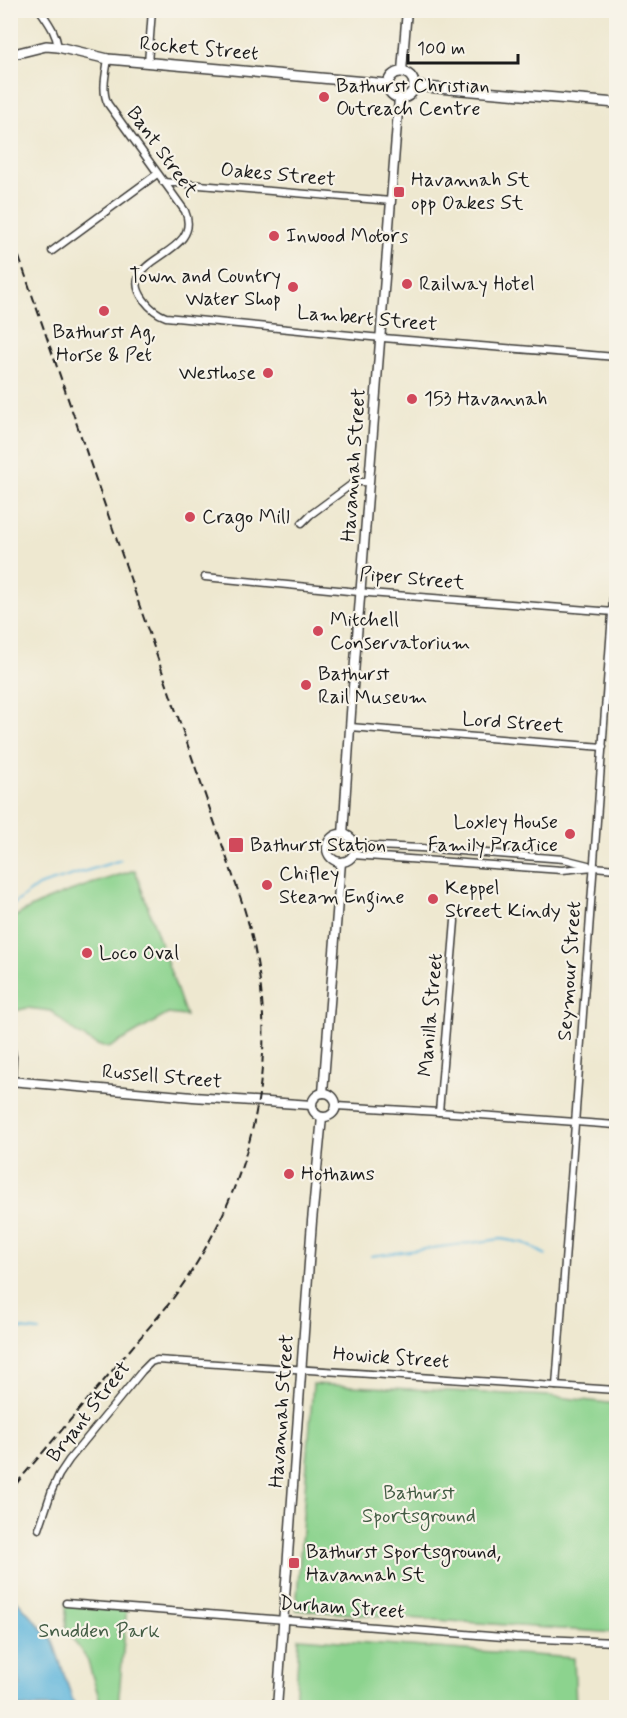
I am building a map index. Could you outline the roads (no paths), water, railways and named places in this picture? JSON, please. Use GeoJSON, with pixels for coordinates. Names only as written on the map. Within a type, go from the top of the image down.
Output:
{"type":"FeatureCollection","features":[{"type":"Feature","properties":{"kind":"main road","name":"Rocket Street"},"geometry":{"type":"LineString","coordinates":[[10,55],[46,46],[108,59],[388,84]]}},
{"type":"Feature","properties":{"kind":"main road"},"geometry":{"type":"LineString","coordinates":[[402,71],[413,78],[414,86],[411,94],[399,98],[389,91],[388,84],[394,73],[402,71]]}},
{"type":"Feature","properties":{"kind":"main road"},"geometry":{"type":"LineString","coordinates":[[414,86],[616,104]]}},
{"type":"Feature","properties":{"kind":"street"},"geometry":{"type":"LineString","coordinates":[[40,10],[57,37],[58,47]]}},
{"type":"Feature","properties":{"kind":"street"},"geometry":{"type":"LineString","coordinates":[[148,63],[152,10]]}},
{"type":"Feature","properties":{"kind":"street"},"geometry":{"type":"LineString","coordinates":[[402,71],[407,10]]}},
{"type":"Feature","properties":{"kind":"street","name":"Bant Street"},"geometry":{"type":"LineString","coordinates":[[108,59],[105,100],[188,217],[188,227],[181,240],[145,268],[137,279]]}},
{"type":"Feature","properties":{"kind":"street","name":"Havannah Street"},"geometry":{"type":"LineString","coordinates":[[344,834],[350,727],[399,98]]}},
{"type":"Feature","properties":{"kind":"street"},"geometry":{"type":"LineString","coordinates":[[52,251],[157,174]]}},
{"type":"Feature","properties":{"kind":"street","name":"Oakes Street"},"geometry":{"type":"LineString","coordinates":[[163,182],[391,201]]}},
{"type":"Feature","properties":{"kind":"street","name":"Lambert Street"},"geometry":{"type":"LineString","coordinates":[[137,279],[138,288],[144,300],[157,313],[166,317],[380,338],[616,357]]}},
{"type":"Feature","properties":{"kind":"street"},"geometry":{"type":"LineString","coordinates":[[302,523],[352,484],[369,482]]}},
{"type":"Feature","properties":{"kind":"street","name":"Seymour Street"},"geometry":{"type":"LineString","coordinates":[[556,1386],[614,613],[616,558]]}},
{"type":"Feature","properties":{"kind":"street","name":"Piper Street"},"geometry":{"type":"LineString","coordinates":[[205,577],[614,613]]}},
{"type":"Feature","properties":{"kind":"street","name":"Lord Street"},"geometry":{"type":"LineString","coordinates":[[350,727],[603,747]]}},
{"type":"Feature","properties":{"kind":"street"},"geometry":{"type":"LineString","coordinates":[[344,834],[354,845],[353,855],[347,861],[342,862],[330,857],[327,849],[333,837],[344,834]]}},
{"type":"Feature","properties":{"kind":"street"},"geometry":{"type":"LineString","coordinates":[[354,845],[564,859],[594,867],[616,869]]}},
{"type":"Feature","properties":{"kind":"street"},"geometry":{"type":"LineString","coordinates":[[419,859],[421,848]]}},
{"type":"Feature","properties":{"kind":"street"},"geometry":{"type":"LineString","coordinates":[[353,855],[562,870],[594,867]]}},
{"type":"Feature","properties":{"kind":"street"},"geometry":{"type":"LineString","coordinates":[[518,855],[518,866]]}},
{"type":"Feature","properties":{"kind":"street"},"geometry":{"type":"LineString","coordinates":[[323,1093],[342,862]]}},
{"type":"Feature","properties":{"kind":"street","name":"Manilla Street"},"geometry":{"type":"LineString","coordinates":[[440,1112],[455,921]]}},
{"type":"Feature","properties":{"kind":"street"},"geometry":{"type":"LineString","coordinates":[[10,1040],[13,1057],[11,1081]]}},
{"type":"Feature","properties":{"kind":"street","name":"Russell Street"},"geometry":{"type":"LineString","coordinates":[[11,1081],[312,1105]]}},
{"type":"Feature","properties":{"kind":"street"},"geometry":{"type":"LineString","coordinates":[[323,1093],[314,1098],[313,1112],[322,1117],[331,1114],[336,1106]]}},
{"type":"Feature","properties":{"kind":"street"},"geometry":{"type":"LineString","coordinates":[[323,1093],[333,1098],[336,1106]]}},
{"type":"Feature","properties":{"kind":"street"},"geometry":{"type":"LineString","coordinates":[[336,1106],[616,1125]]}},
{"type":"Feature","properties":{"kind":"street","name":"Havannah Street"},"geometry":{"type":"LineString","coordinates":[[277,1707],[312,1221],[322,1117]]}},
{"type":"Feature","properties":{"kind":"street","name":"Howick Street"},"geometry":{"type":"LineString","coordinates":[[163,1360],[616,1390]]}},
{"type":"Feature","properties":{"kind":"street","name":"Bryant Street"},"geometry":{"type":"LineString","coordinates":[[39,1529],[52,1490],[69,1460],[146,1366],[163,1360]]}},
{"type":"Feature","properties":{"kind":"street","name":"Durham Street"},"geometry":{"type":"LineString","coordinates":[[66,1603],[516,1638],[616,1642]]}},
{"type":"Feature","properties":{"kind":"water"},"geometry":{"type":"Polygon","coordinates":[[[11,1596],[53,1641],[75,1707],[11,1707],[11,1696],[21,1685],[11,1666],[11,1596]]]}},
{"type":"Feature","properties":{"kind":"waterway"},"geometry":{"type":"LineString","coordinates":[[10,907],[38,886],[121,860]]}},
{"type":"Feature","properties":{"kind":"waterway"},"geometry":{"type":"LineString","coordinates":[[371,1256],[501,1239],[524,1243],[546,1255]]}},
{"type":"Feature","properties":{"kind":"waterway"},"geometry":{"type":"LineString","coordinates":[[10,1328],[39,1331]]}},
{"type":"Feature","properties":{"kind":"railway"},"geometry":{"type":"LineString","coordinates":[[10,231],[245,912],[257,962],[263,1008],[263,1054],[258,1099],[249,1143],[235,1186],[217,1227],[194,1267],[168,1305],[10,1491]]}},
{"type":"Feature","properties":{"kind":"place","name":"Bathurst Christian Outreach Centre"},"geometry":{"type":"Point","coordinates":[324,97]}},
{"type":"Feature","properties":{"kind":"place","name":"Havannah St opp Oakes St"},"geometry":{"type":"Point","coordinates":[399,192]}},
{"type":"Feature","properties":{"kind":"place","name":"Inwood Motors"},"geometry":{"type":"Point","coordinates":[274,236]}},
{"type":"Feature","properties":{"kind":"place","name":"Railway Hotel"},"geometry":{"type":"Point","coordinates":[407,284]}},
{"type":"Feature","properties":{"kind":"place","name":"Town and Country Water Shop"},"geometry":{"type":"Point","coordinates":[293,287]}},
{"type":"Feature","properties":{"kind":"place","name":"Bathurst Ag, Horse & Pet"},"geometry":{"type":"Point","coordinates":[104,311]}},
{"type":"Feature","properties":{"kind":"place","name":"Westhose"},"geometry":{"type":"Point","coordinates":[268,373]}},
{"type":"Feature","properties":{"kind":"place","name":"153 Havannah"},"geometry":{"type":"Point","coordinates":[412,399]}},
{"type":"Feature","properties":{"kind":"place","name":"Crago Mill"},"geometry":{"type":"Point","coordinates":[190,517]}},
{"type":"Feature","properties":{"kind":"place","name":"Mitchell Conservatorium"},"geometry":{"type":"Point","coordinates":[318,631]}},
{"type":"Feature","properties":{"kind":"place","name":"Bathurst Rail Museum"},"geometry":{"type":"Point","coordinates":[306,685]}},
{"type":"Feature","properties":{"kind":"place","name":"Loxley House Family Practice"},"geometry":{"type":"Point","coordinates":[570,834]}},
{"type":"Feature","properties":{"kind":"place","name":"Bathurst Station"},"geometry":{"type":"Point","coordinates":[236,845]}},
{"type":"Feature","properties":{"kind":"place","name":"Chifley Steam Engine"},"geometry":{"type":"Point","coordinates":[267,885]}},
{"type":"Feature","properties":{"kind":"place","name":"Keppel Street Kindy"},"geometry":{"type":"Point","coordinates":[433,899]}},
{"type":"Feature","properties":{"kind":"place","name":"Loco Oval"},"geometry":{"type":"Point","coordinates":[87,953]}},
{"type":"Feature","properties":{"kind":"place","name":"Hothams"},"geometry":{"type":"Point","coordinates":[289,1174]}},
{"type":"Feature","properties":{"kind":"place","name":"Bathurst Sportsground, Havannah St"},"geometry":{"type":"Point","coordinates":[294,1563]}},
{"type":"Feature","properties":{"kind":"park label","name":"Bathurst Sportsground"},"geometry":{"type":"Point","coordinates":[419,1504]}},
{"type":"Feature","properties":{"kind":"park label","name":"Snudden Park"},"geometry":{"type":"Point","coordinates":[99,1631]}}]}
